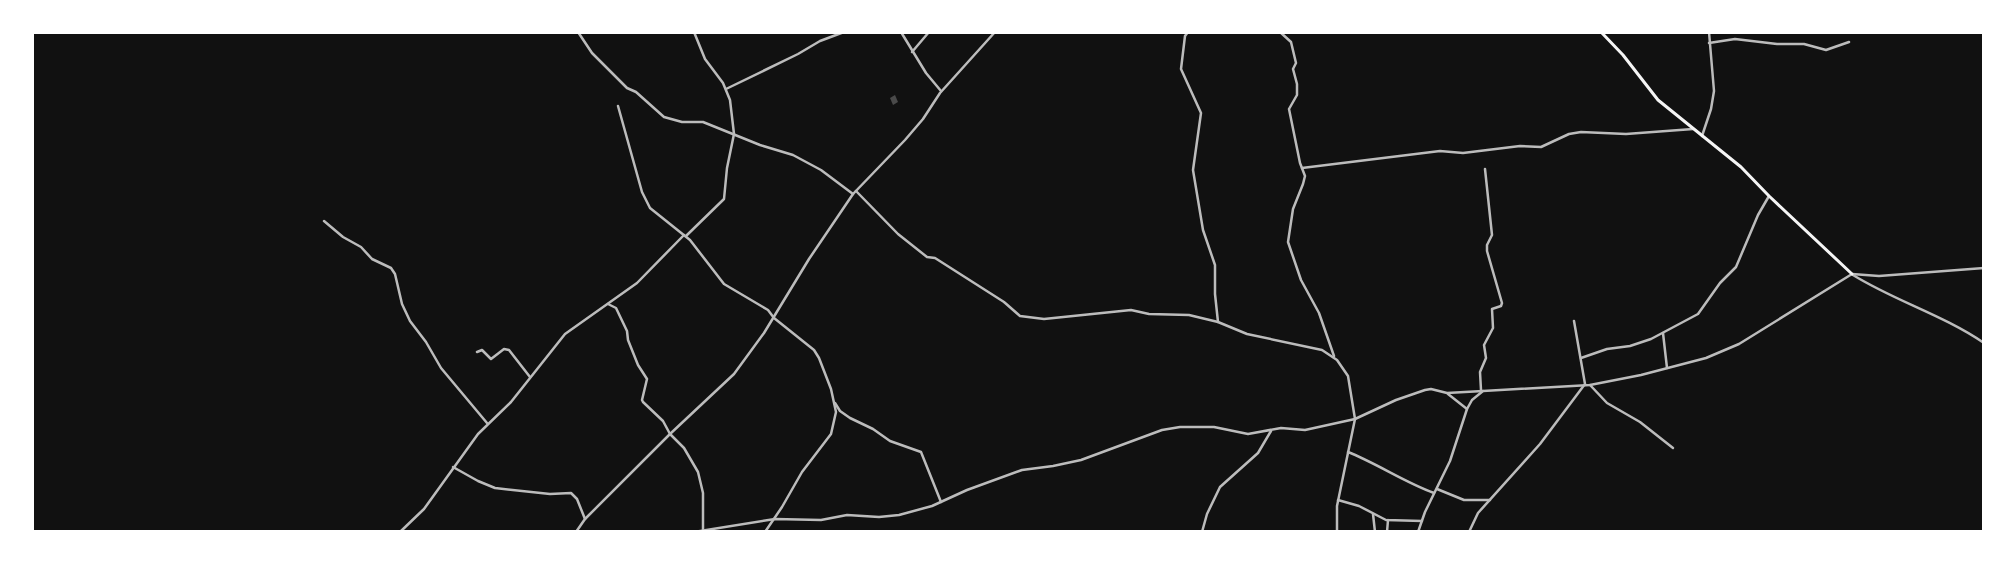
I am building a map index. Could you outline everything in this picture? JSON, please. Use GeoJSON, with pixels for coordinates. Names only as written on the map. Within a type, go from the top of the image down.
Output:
{"type":"FeatureCollection","features":[{"type":"Feature","properties":{"kind":"main road"},"geometry":{"type":"LineString","coordinates":[[1601,32],[1618,49],[1658,100],[1741,167],[1852,274]]}},
{"type":"Feature","properties":{"kind":"street"},"geometry":{"type":"LineString","coordinates":[[578,32],[592,54],[627,88],[636,92],[664,117],[682,122],[703,122],[760,145],[802,158],[854,193],[898,234],[926,256],[935,258],[1004,302],[1020,316],[1044,319],[1132,310],[1149,314],[1189,315],[1218,322],[1247,334],[1322,350],[1334,357]]}},
{"type":"Feature","properties":{"kind":"street"},"geometry":{"type":"LineString","coordinates":[[400,532],[424,509],[487,423],[512,402],[565,334],[637,283],[724,199],[727,168],[734,134],[730,100],[726,89],[705,59],[694,32]]}},
{"type":"Feature","properties":{"kind":"street"},"geometry":{"type":"LineString","coordinates":[[726,89],[798,54],[820,41],[844,32]]}},
{"type":"Feature","properties":{"kind":"street"},"geometry":{"type":"LineString","coordinates":[[901,32],[912,52],[941,92]]}},
{"type":"Feature","properties":{"kind":"street"},"geometry":{"type":"LineString","coordinates":[[912,52],[929,32]]}},
{"type":"Feature","properties":{"kind":"street"},"geometry":{"type":"LineString","coordinates":[[576,532],[585,519],[670,434],[734,374],[774,318],[809,258],[854,193],[914,129],[941,92],[995,32]]}},
{"type":"Feature","properties":{"kind":"street"},"geometry":{"type":"LineString","coordinates":[[1188,32],[1182,69],[1201,113],[1194,160],[1194,177],[1203,230],[1215,266],[1218,322]]}},
{"type":"Feature","properties":{"kind":"street"},"geometry":{"type":"LineString","coordinates":[[1280,32],[1290,40],[1296,63],[1293,69],[1297,84],[1297,95],[1289,109],[1304,180],[1293,209],[1288,242],[1298,273],[1319,313],[1334,357],[1344,370],[1350,383],[1355,419],[1336,512],[1337,532]]}},
{"type":"Feature","properties":{"kind":"street"},"geometry":{"type":"LineString","coordinates":[[1702,136],[1711,109],[1714,91],[1709,32]]}},
{"type":"Feature","properties":{"kind":"street"},"geometry":{"type":"LineString","coordinates":[[1709,43],[1735,39],[1777,44],[1804,44],[1826,50],[1849,42]]}},
{"type":"Feature","properties":{"kind":"street"},"geometry":{"type":"LineString","coordinates":[[618,106],[645,201],[655,212],[685,235],[724,284],[768,310],[774,318],[817,353],[835,403],[840,411],[873,429],[890,441],[921,452],[941,502]]}},
{"type":"Feature","properties":{"kind":"street"},"geometry":{"type":"LineString","coordinates":[[1302,168],[1440,151],[1463,153],[1520,146],[1541,147],[1569,134],[1581,132],[1626,134],[1693,129]]}},
{"type":"Feature","properties":{"kind":"street"},"geometry":{"type":"LineString","coordinates":[[1482,391],[1480,372],[1486,358],[1484,345],[1493,328],[1492,309],[1501,306],[1502,303],[1487,251],[1487,245],[1492,235],[1485,169]]}},
{"type":"Feature","properties":{"kind":"street"},"geometry":{"type":"LineString","coordinates":[[1581,358],[1615,347],[1630,346],[1663,333],[1698,314],[1720,283],[1735,269],[1758,215],[1769,196]]}},
{"type":"Feature","properties":{"kind":"street"},"geometry":{"type":"LineString","coordinates":[[324,222],[361,248],[372,259],[391,268],[395,274],[402,304],[410,321],[426,342],[441,368],[487,423]]}},
{"type":"Feature","properties":{"kind":"street"},"geometry":{"type":"LineString","coordinates":[[1447,394],[1590,385],[1667,368],[1706,358],[1726,350],[1852,274],[1879,276],[1984,268]]}},
{"type":"Feature","properties":{"kind":"street"},"geometry":{"type":"LineString","coordinates":[[1852,274],[1870,286],[1937,317],[1984,343]]}},
{"type":"Feature","properties":{"kind":"street"},"geometry":{"type":"LineString","coordinates":[[608,304],[616,308],[627,331],[629,343],[634,351],[638,365],[647,379],[642,400],[660,417],[670,434],[684,448],[700,478],[703,493],[703,530]]}},
{"type":"Feature","properties":{"kind":"street"},"geometry":{"type":"LineString","coordinates":[[1469,532],[1478,513],[1550,433],[1565,409],[1585,384],[1574,321]]}},
{"type":"Feature","properties":{"kind":"street"},"geometry":{"type":"LineString","coordinates":[[1663,333],[1667,368]]}},
{"type":"Feature","properties":{"kind":"street"},"geometry":{"type":"LineString","coordinates":[[476,352],[482,350],[491,359],[504,350],[509,350],[530,377]]}},
{"type":"Feature","properties":{"kind":"street"},"geometry":{"type":"LineString","coordinates":[[1590,385],[1607,403],[1640,422],[1673,448]]}},
{"type":"Feature","properties":{"kind":"street"},"geometry":{"type":"LineString","coordinates":[[694,532],[775,519],[821,520],[847,515],[859,517],[888,516],[910,512],[941,502],[1022,470],[1081,460],[1162,430],[1195,426],[1214,427],[1248,434],[1281,428],[1305,430],[1355,419],[1396,400],[1425,390],[1437,390],[1447,394],[1467,409]]}},
{"type":"Feature","properties":{"kind":"street"},"geometry":{"type":"LineString","coordinates":[[1418,532],[1450,461],[1467,409],[1472,400],[1482,391]]}},
{"type":"Feature","properties":{"kind":"street"},"geometry":{"type":"LineString","coordinates":[[765,532],[775,519],[802,472],[831,434],[836,412],[835,403]]}},
{"type":"Feature","properties":{"kind":"street"},"geometry":{"type":"LineString","coordinates":[[1202,532],[1207,514],[1220,487],[1258,453],[1271,431]]}},
{"type":"Feature","properties":{"kind":"street"},"geometry":{"type":"LineString","coordinates":[[1348,452],[1377,464],[1417,487],[1435,493]]}},
{"type":"Feature","properties":{"kind":"street"},"geometry":{"type":"LineString","coordinates":[[453,467],[478,481],[496,488],[550,494],[571,493],[577,499],[585,519]]}},
{"type":"Feature","properties":{"kind":"street"},"geometry":{"type":"LineString","coordinates":[[1437,489],[1464,500],[1490,500]]}},
{"type":"Feature","properties":{"kind":"street"},"geometry":{"type":"LineString","coordinates":[[1338,500],[1359,506],[1388,520],[1422,521]]}},
{"type":"Feature","properties":{"kind":"street"},"geometry":{"type":"LineString","coordinates":[[1373,514],[1375,532]]}},
{"type":"Feature","properties":{"kind":"street"},"geometry":{"type":"LineString","coordinates":[[1387,532],[1388,520]]}},
{"type":"Feature","properties":{"kind":"building"},"geometry":{"type":"Polygon","coordinates":[[[895,95],[898,102],[893,105],[890,98],[895,95]]]}}]}
